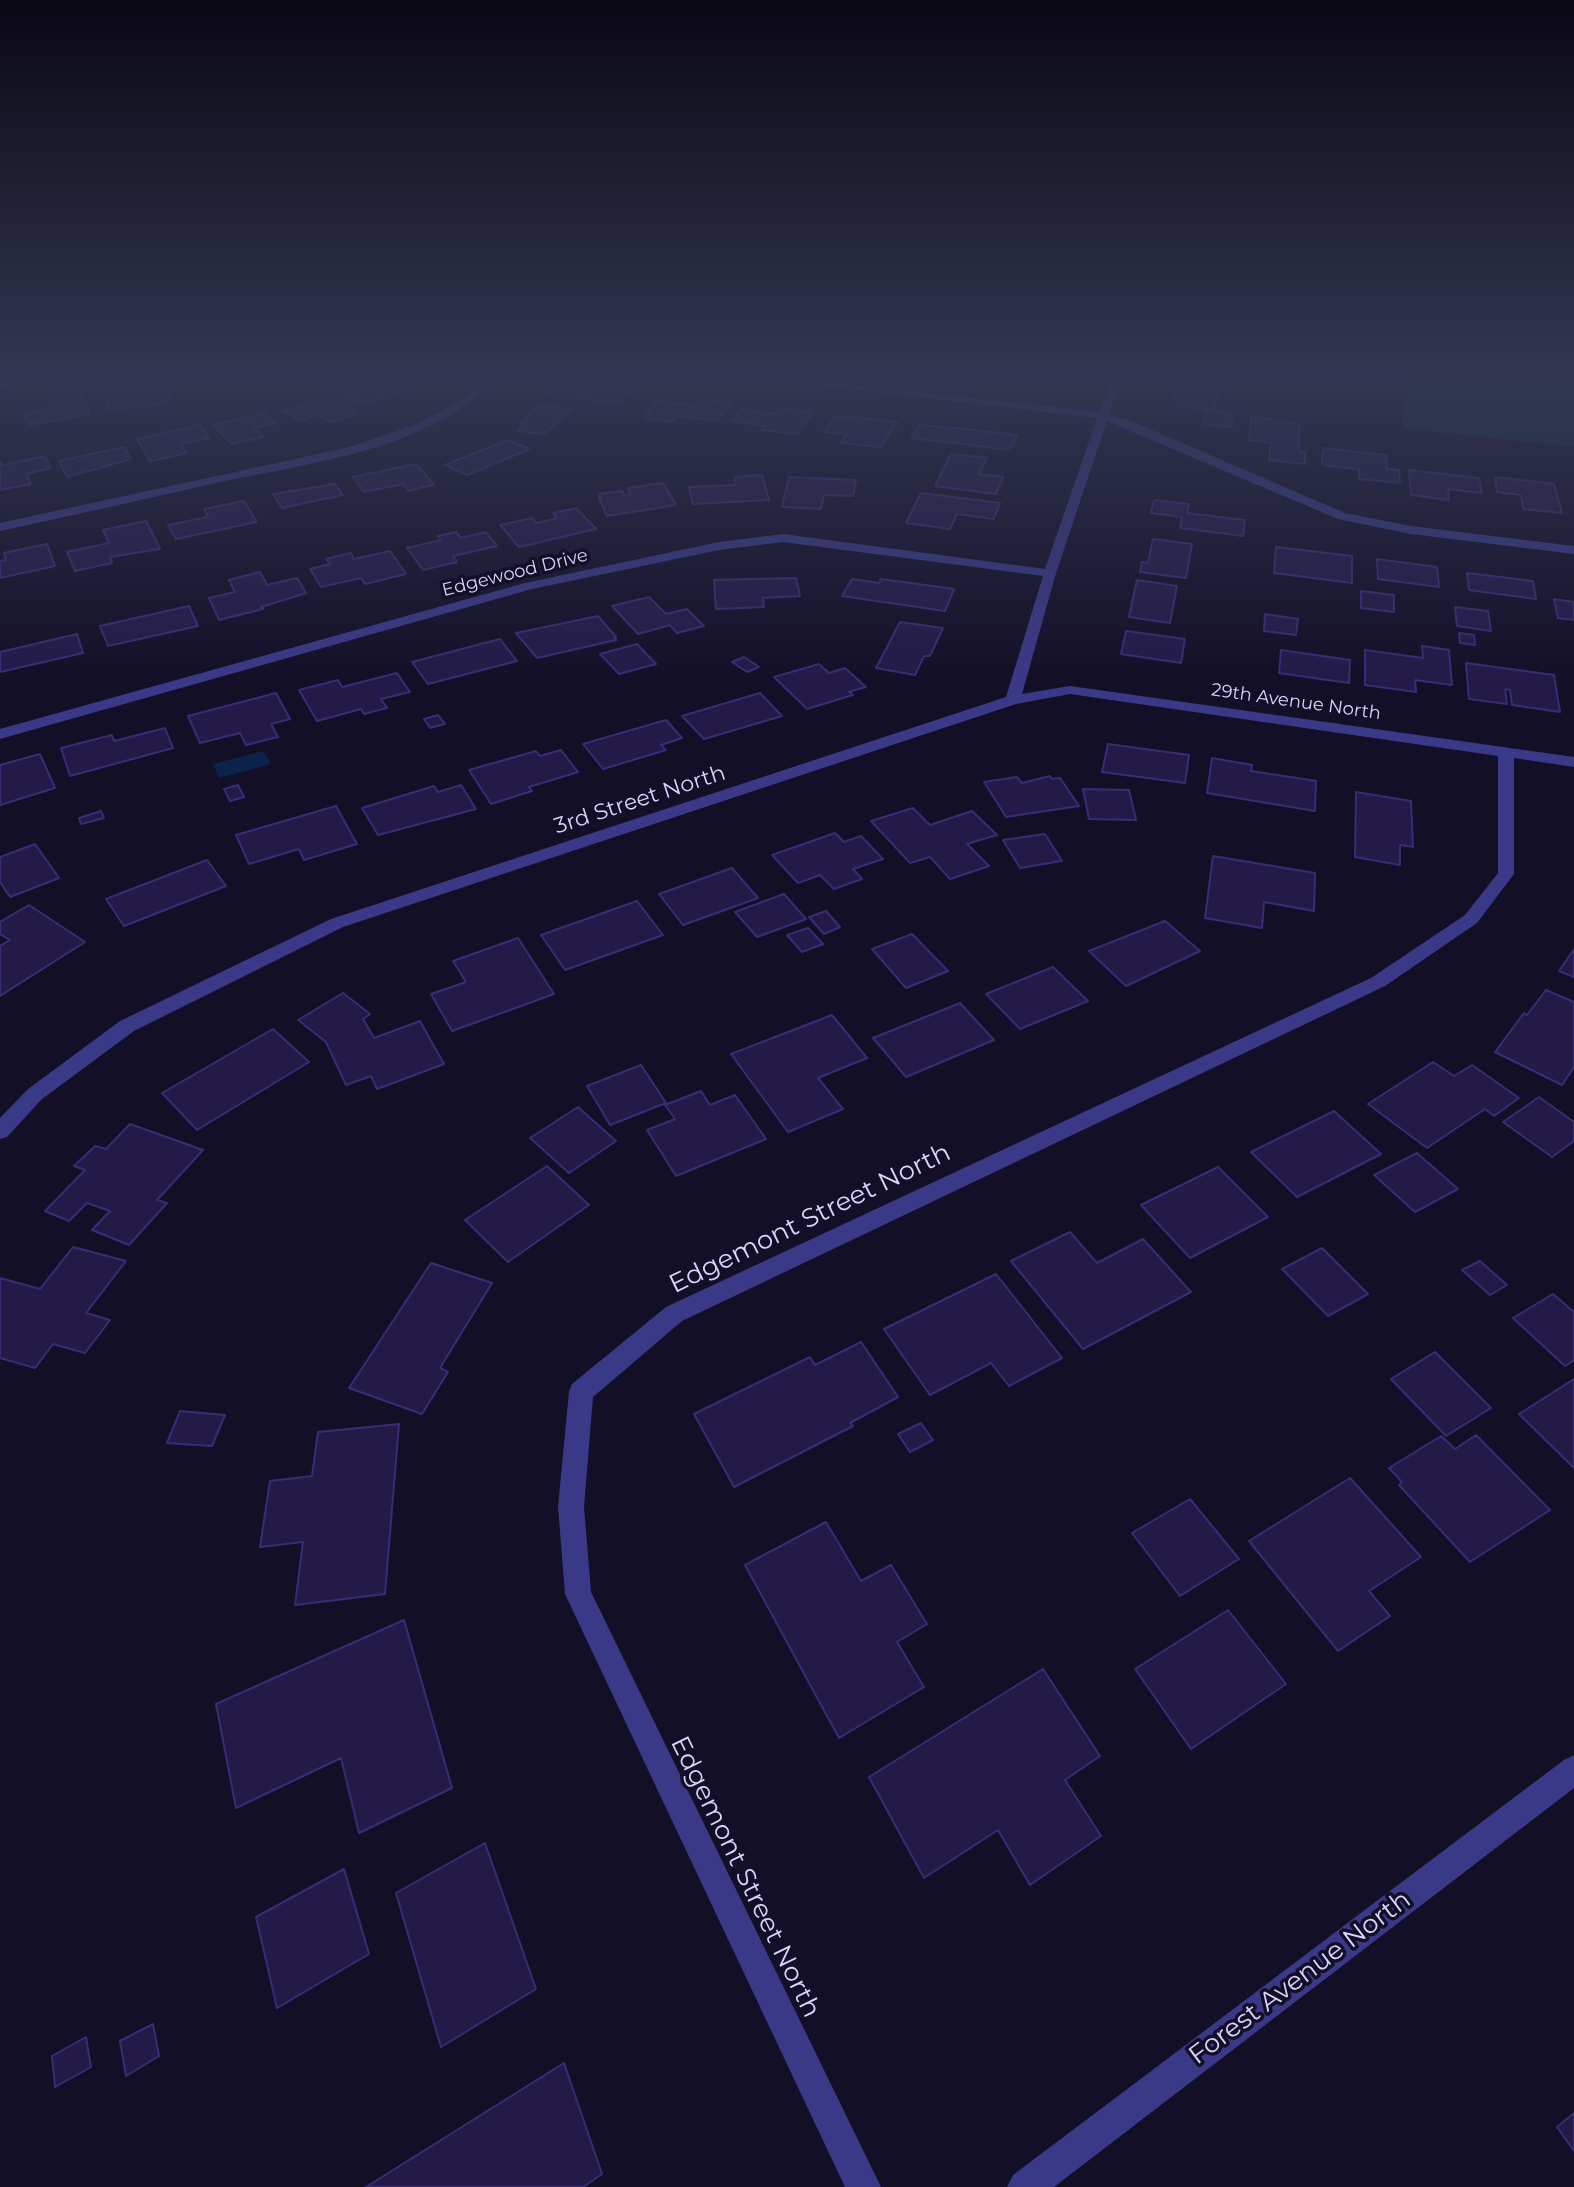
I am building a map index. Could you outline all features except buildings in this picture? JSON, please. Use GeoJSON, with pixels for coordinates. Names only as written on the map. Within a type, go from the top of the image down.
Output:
{"type":"FeatureCollection","features":[{"type":"Feature","properties":{"kind":"street"},"geometry":{"type":"LineString","coordinates":[[0,527],[224,478]]}},
{"type":"Feature","properties":{"kind":"street"},"geometry":{"type":"LineString","coordinates":[[1013,700],[1050,573],[1083,478]]}},
{"type":"Feature","properties":{"kind":"street"},"geometry":{"type":"LineString","coordinates":[[1254,478],[1342,516],[1411,530],[1574,550]]}},
{"type":"Feature","properties":{"kind":"street","name":"Edgewood Drive"},"geometry":{"type":"LineString","coordinates":[[0,734],[530,586],[719,546],[783,538],[1050,573]]}},
{"type":"Feature","properties":{"kind":"street","name":"29th Avenue North"},"geometry":{"type":"LineString","coordinates":[[1013,700],[1070,690],[1574,762]]}},
{"type":"Feature","properties":{"kind":"street","name":"3rd Street North"},"geometry":{"type":"LineString","coordinates":[[0,1131],[35,1094],[127,1026],[337,923],[1013,700]]}},
{"type":"Feature","properties":{"kind":"street","name":"Edgemont Street North"},"geometry":{"type":"LineString","coordinates":[[863,2187],[578,1594],[571,1507],[581,1392],[674,1314],[1378,982],[1471,919],[1506,874],[1506,752]]}},
{"type":"Feature","properties":{"kind":"street","name":"Forest Avenue North"},"geometry":{"type":"LineString","coordinates":[[1025,2187],[1574,1770]]}},
{"type":"Feature","properties":{"kind":"water"},"geometry":{"type":"Polygon","coordinates":[[[263,751],[271,764],[219,778],[213,764],[263,751]]]}}]}
